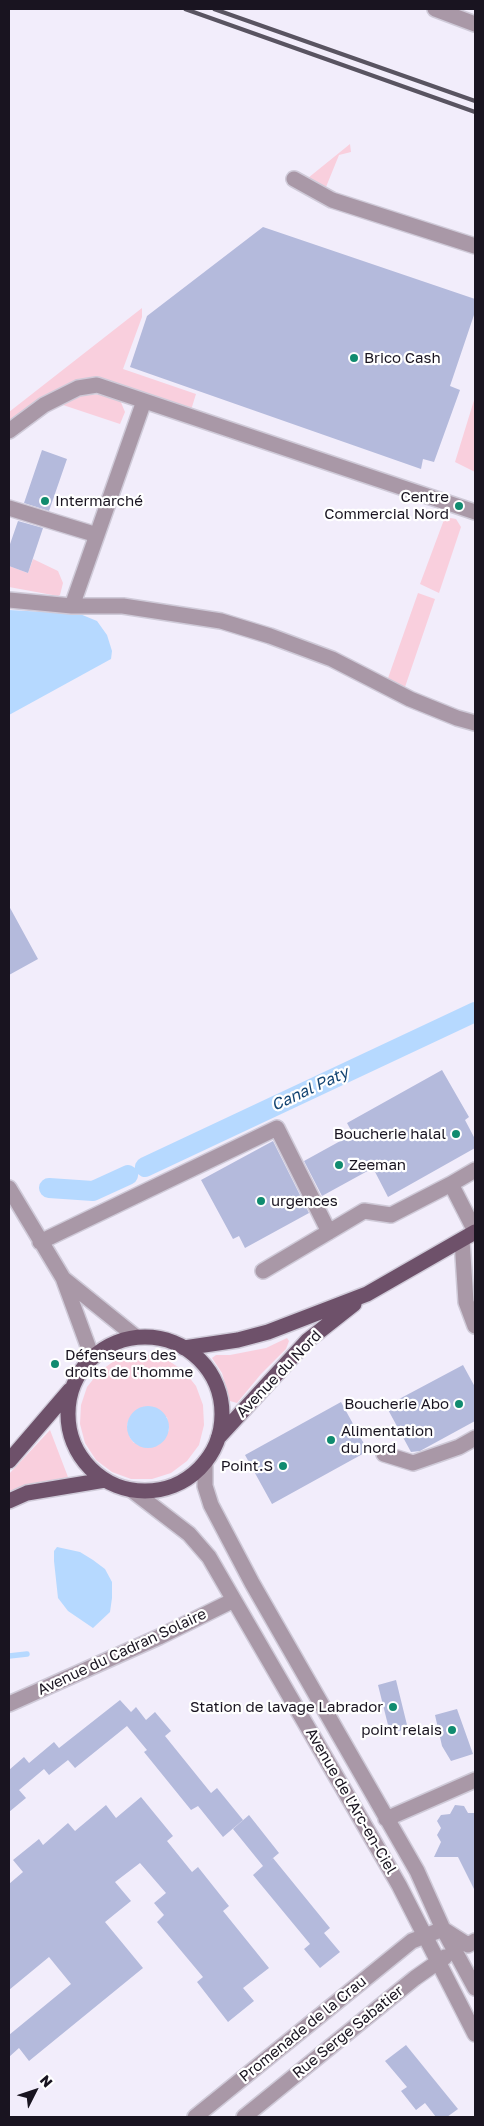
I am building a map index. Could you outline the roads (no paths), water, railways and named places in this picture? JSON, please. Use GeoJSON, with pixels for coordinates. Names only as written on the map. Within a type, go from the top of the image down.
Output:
{"type":"FeatureCollection","features":[{"type":"Feature","properties":{"kind":"main road","name":"Avenue du Nord"},"geometry":{"type":"LineString","coordinates":[[218,1438],[307,1341],[367,1294],[475,1232]]}},
{"type":"Feature","properties":{"kind":"main road","name":"Avenue du Nord"},"geometry":{"type":"LineString","coordinates":[[184,1348],[238,1340],[268,1332],[367,1294]]}},
{"type":"Feature","properties":{"kind":"main road"},"geometry":{"type":"LineString","coordinates":[[136,1337],[161,1338],[184,1348],[201,1361],[213,1378],[220,1397],[222,1418],[218,1438],[205,1462],[191,1476],[173,1486],[153,1491],[133,1490],[114,1485],[98,1475],[82,1459],[72,1439],[68,1417],[68,1401],[78,1374],[92,1357],[112,1344],[136,1337]]}},
{"type":"Feature","properties":{"kind":"main road"},"geometry":{"type":"LineString","coordinates":[[9,1462],[73,1387]]}},
{"type":"Feature","properties":{"kind":"main road"},"geometry":{"type":"LineString","coordinates":[[9,1501],[27,1493],[105,1480]]}},
{"type":"Feature","properties":{"kind":"street"},"geometry":{"type":"LineString","coordinates":[[435,9],[475,24]]}},
{"type":"Feature","properties":{"kind":"street"},"geometry":{"type":"LineString","coordinates":[[294,179],[332,200],[475,246]]}},
{"type":"Feature","properties":{"kind":"street"},"geometry":{"type":"LineString","coordinates":[[9,431],[44,406],[78,388],[97,385],[475,512]]}},
{"type":"Feature","properties":{"kind":"street"},"geometry":{"type":"LineString","coordinates":[[72,606],[144,401]]}},
{"type":"Feature","properties":{"kind":"street"},"geometry":{"type":"LineString","coordinates":[[9,508],[97,535]]}},
{"type":"Feature","properties":{"kind":"street"},"geometry":{"type":"LineString","coordinates":[[9,600],[72,606],[123,606],[221,621],[270,636],[330,658],[410,698],[457,718],[475,723]]}},
{"type":"Feature","properties":{"kind":"street"},"geometry":{"type":"LineString","coordinates":[[40,1242],[277,1128],[329,1232]]}},
{"type":"Feature","properties":{"kind":"street"},"geometry":{"type":"LineString","coordinates":[[263,1271],[364,1211],[390,1215],[475,1170]]}},
{"type":"Feature","properties":{"kind":"street"},"geometry":{"type":"LineString","coordinates":[[450,1184],[475,1232]]}},
{"type":"Feature","properties":{"kind":"street"},"geometry":{"type":"LineString","coordinates":[[11,1200],[63,1278],[92,1357]]}},
{"type":"Feature","properties":{"kind":"street"},"geometry":{"type":"LineString","coordinates":[[462,1240],[466,1302],[475,1326]]}},
{"type":"Feature","properties":{"kind":"street"},"geometry":{"type":"LineString","coordinates":[[63,1278],[136,1337]]}},
{"type":"Feature","properties":{"kind":"street"},"geometry":{"type":"LineString","coordinates":[[384,1454],[413,1463],[458,1447],[475,1438]]}},
{"type":"Feature","properties":{"kind":"street","name":"Avenue de l'Arc-en-Ciel"},"geometry":{"type":"LineString","coordinates":[[205,1462],[205,1486],[211,1505],[252,1583],[417,1871],[443,1929],[475,1988]]}},
{"type":"Feature","properties":{"kind":"street","name":"Avenue de l'Arc-en-Ciel"},"geometry":{"type":"LineString","coordinates":[[133,1490],[189,1534],[209,1557],[399,1885],[418,1939],[437,1962],[475,2034]]}},
{"type":"Feature","properties":{"kind":"street","name":"Avenue du Cadran Solaire"},"geometry":{"type":"LineString","coordinates":[[9,1704],[159,1637],[234,1600]]}},
{"type":"Feature","properties":{"kind":"street"},"geometry":{"type":"LineString","coordinates":[[386,1819],[475,1780]]}},
{"type":"Feature","properties":{"kind":"street"},"geometry":{"type":"LineString","coordinates":[[443,1929],[468,1945],[475,1941]]}},
{"type":"Feature","properties":{"kind":"street","name":"Promenade de la Crau"},"geometry":{"type":"LineString","coordinates":[[195,2117],[418,1939],[443,1929]]}},
{"type":"Feature","properties":{"kind":"street","name":"Rue Serge Sabatier"},"geometry":{"type":"LineString","coordinates":[[244,2117],[437,1962],[456,1952]]}},
{"type":"Feature","properties":{"kind":"water"},"geometry":{"type":"Polygon","coordinates":[[[9,610],[80,614],[97,621],[107,635],[112,651],[111,659],[9,715],[9,610]]]}},
{"type":"Feature","properties":{"kind":"water"},"geometry":{"type":"Polygon","coordinates":[[[152,1406],[160,1409],[166,1415],[169,1427],[166,1439],[160,1445],[144,1448],[136,1445],[130,1439],[127,1423],[130,1415],[136,1409],[152,1406]]]}},
{"type":"Feature","properties":{"kind":"water"},"geometry":{"type":"Polygon","coordinates":[[[57,1547],[80,1552],[93,1560],[105,1569],[112,1582],[110,1612],[93,1628],[68,1611],[58,1598],[54,1561],[54,1551],[57,1547]]]}},
{"type":"Feature","properties":{"kind":"waterway","name":"Canal Paty"},"geometry":{"type":"LineString","coordinates":[[145,1167],[475,1012]]}},
{"type":"Feature","properties":{"kind":"waterway","name":"Canal Paty"},"geometry":{"type":"LineString","coordinates":[[49,1188],[93,1191],[128,1175]]}},
{"type":"Feature","properties":{"kind":"waterway"},"geometry":{"type":"LineString","coordinates":[[9,1656],[27,1654]]}},
{"type":"Feature","properties":{"kind":"railway"},"geometry":{"type":"LineString","coordinates":[[185,9],[475,112]]}},
{"type":"Feature","properties":{"kind":"railway"},"geometry":{"type":"LineString","coordinates":[[214,9],[475,101]]}},
{"type":"Feature","properties":{"kind":"place","name":"Brico Cash"},"geometry":{"type":"Point","coordinates":[354,358]}},
{"type":"Feature","properties":{"kind":"place","name":"Intermarché"},"geometry":{"type":"Point","coordinates":[45,501]}},
{"type":"Feature","properties":{"kind":"place","name":"Centre Commercial Nord"},"geometry":{"type":"Point","coordinates":[459,506]}},
{"type":"Feature","properties":{"kind":"place","name":"Boucherie halal"},"geometry":{"type":"Point","coordinates":[456,1134]}},
{"type":"Feature","properties":{"kind":"place","name":"Zeeman"},"geometry":{"type":"Point","coordinates":[339,1165]}},
{"type":"Feature","properties":{"kind":"place","name":"urgences"},"geometry":{"type":"Point","coordinates":[261,1201]}},
{"type":"Feature","properties":{"kind":"place","name":"Défenseurs des droits de l'homme"},"geometry":{"type":"Point","coordinates":[55,1364]}},
{"type":"Feature","properties":{"kind":"place","name":"Boucherie Abo"},"geometry":{"type":"Point","coordinates":[459,1404]}},
{"type":"Feature","properties":{"kind":"place","name":"Alimentation du nord"},"geometry":{"type":"Point","coordinates":[331,1440]}},
{"type":"Feature","properties":{"kind":"place","name":"Point.S"},"geometry":{"type":"Point","coordinates":[283,1466]}},
{"type":"Feature","properties":{"kind":"place","name":"Station de lavage Labrador"},"geometry":{"type":"Point","coordinates":[393,1707]}},
{"type":"Feature","properties":{"kind":"place","name":"point relais"},"geometry":{"type":"Point","coordinates":[452,1730]}}]}
